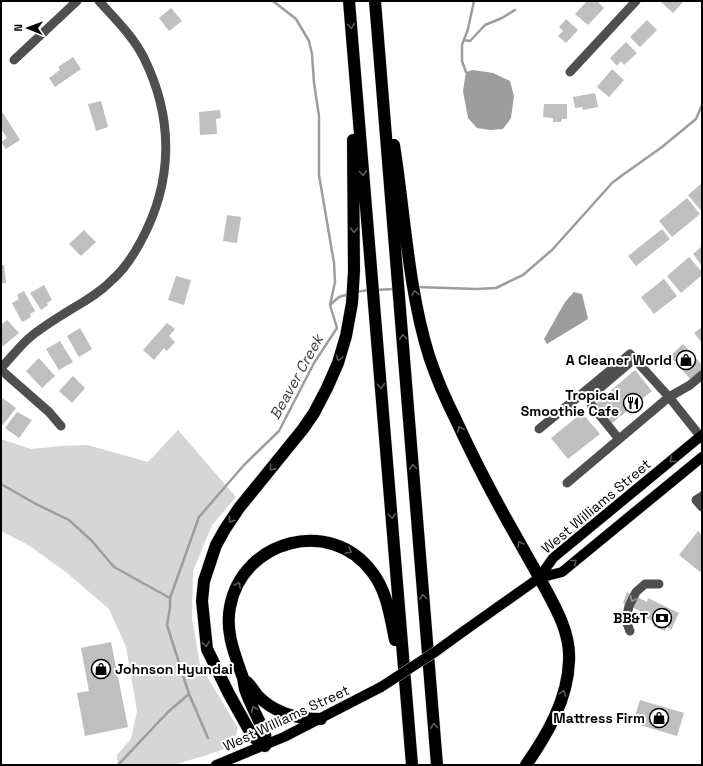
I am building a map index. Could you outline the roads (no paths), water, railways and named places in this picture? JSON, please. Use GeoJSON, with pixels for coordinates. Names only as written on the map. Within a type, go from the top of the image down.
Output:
{"type":"FeatureCollection","features":[{"type":"Feature","properties":{"kind":"highway"},"geometry":{"type":"LineString","coordinates":[[349,1],[412,765]]}},
{"type":"Feature","properties":{"kind":"highway"},"geometry":{"type":"LineString","coordinates":[[375,1],[437,765]]}},
{"type":"Feature","properties":{"kind":"highway"},"geometry":{"type":"LineString","coordinates":[[379,49],[399,175],[411,274],[419,318],[429,357],[468,447],[553,601],[562,623],[567,642],[570,660],[562,698],[536,750],[526,765]]}},
{"type":"Feature","properties":{"kind":"highway"},"geometry":{"type":"LineString","coordinates":[[265,746],[253,737],[229,694],[207,649],[202,602],[204,581],[216,545],[225,529],[239,508],[314,413],[338,363],[346,336],[352,304],[354,271],[353,51]]}},
{"type":"Feature","properties":{"kind":"highway"},"geometry":{"type":"LineString","coordinates":[[265,746],[265,733],[245,689],[244,679],[233,648],[229,622],[230,607],[235,591],[243,576],[262,556],[280,546],[304,540],[321,541],[339,546],[361,559],[372,572],[382,588],[388,606],[406,688]]}},
{"type":"Feature","properties":{"kind":"highway"},"geometry":{"type":"LineString","coordinates":[[244,679],[267,704],[278,711],[294,717],[321,719]]}},
{"type":"Feature","properties":{"kind":"main road","name":"West Williams Street"},"geometry":{"type":"LineString","coordinates":[[216,765],[265,746],[321,719],[367,695],[435,652],[539,578],[553,558],[701,436]]}},
{"type":"Feature","properties":{"kind":"main road","name":"West Williams Street"},"geometry":{"type":"LineString","coordinates":[[539,578],[562,572],[702,457]]}},
{"type":"Feature","properties":{"kind":"street"},"geometry":{"type":"LineString","coordinates":[[14,60],[77,1]]}},
{"type":"Feature","properties":{"kind":"street"},"geometry":{"type":"LineString","coordinates":[[61,426],[49,412],[1,369],[28,339],[100,291],[120,273],[129,261],[144,235],[154,214],[160,196],[166,165],[166,138],[163,116],[155,86],[143,57],[134,43],[124,29],[99,1]]}},
{"type":"Feature","properties":{"kind":"street"},"geometry":{"type":"LineString","coordinates":[[570,72],[636,1]]}},
{"type":"Feature","properties":{"kind":"street"},"geometry":{"type":"LineString","coordinates":[[539,429],[630,354],[669,397],[701,436]]}},
{"type":"Feature","properties":{"kind":"street"},"geometry":{"type":"LineString","coordinates":[[619,439],[592,406],[590,401],[594,393],[634,359]]}},
{"type":"Feature","properties":{"kind":"street"},"geometry":{"type":"LineString","coordinates":[[567,483],[669,397],[690,385],[702,375]]}},
{"type":"Feature","properties":{"kind":"street"},"geometry":{"type":"LineString","coordinates":[[702,496],[696,500],[702,507]]}},
{"type":"Feature","properties":{"kind":"street"},"geometry":{"type":"LineString","coordinates":[[630,631],[626,621],[629,606],[636,592],[645,584],[659,584]]}},
{"type":"Feature","properties":{"kind":"waterway","name":"Beaver Creek"},"geometry":{"type":"LineString","coordinates":[[208,738],[189,694],[167,625],[170,598],[199,517],[244,465],[279,431],[314,363],[337,328],[330,305],[335,282],[334,263],[319,175],[319,116],[314,83],[312,54],[309,41],[296,19],[273,1]]}},
{"type":"Feature","properties":{"kind":"waterway"},"geometry":{"type":"LineString","coordinates":[[466,72],[462,61],[462,45],[468,29],[474,1]]}},
{"type":"Feature","properties":{"kind":"waterway"},"geometry":{"type":"LineString","coordinates":[[465,40],[470,41],[485,25],[502,18],[515,10]]}},
{"type":"Feature","properties":{"kind":"waterway"},"geometry":{"type":"LineString","coordinates":[[417,287],[476,289],[496,288],[523,275],[552,250],[612,183],[662,147],[696,119],[702,105]]}},
{"type":"Feature","properties":{"kind":"waterway"},"geometry":{"type":"LineString","coordinates":[[375,290],[394,289]]}},
{"type":"Feature","properties":{"kind":"waterway"},"geometry":{"type":"LineString","coordinates":[[356,292],[368,290]]}},
{"type":"Feature","properties":{"kind":"waterway"},"geometry":{"type":"LineString","coordinates":[[330,305],[339,297],[349,294]]}},
{"type":"Feature","properties":{"kind":"waterway"},"geometry":{"type":"LineString","coordinates":[[1,484],[36,504],[69,520],[92,541],[114,567],[170,598]]}},
{"type":"Feature","properties":{"kind":"waterway"},"geometry":{"type":"LineString","coordinates":[[118,765],[168,712],[189,694]]}},
{"type":"Feature","properties":{"kind":"place","name":"A Cleaner World"},"geometry":{"type":"Point","coordinates":[686,360]}},
{"type":"Feature","properties":{"kind":"place","name":"Tropical Smoothie Cafe"},"geometry":{"type":"Point","coordinates":[633,403]}},
{"type":"Feature","properties":{"kind":"place","name":"BB&T"},"geometry":{"type":"Point","coordinates":[662,618]}},
{"type":"Feature","properties":{"kind":"place","name":"Johnson Hyundai"},"geometry":{"type":"Point","coordinates":[101,669]}},
{"type":"Feature","properties":{"kind":"place","name":"Mattress Firm"},"geometry":{"type":"Point","coordinates":[659,718]}}]}
